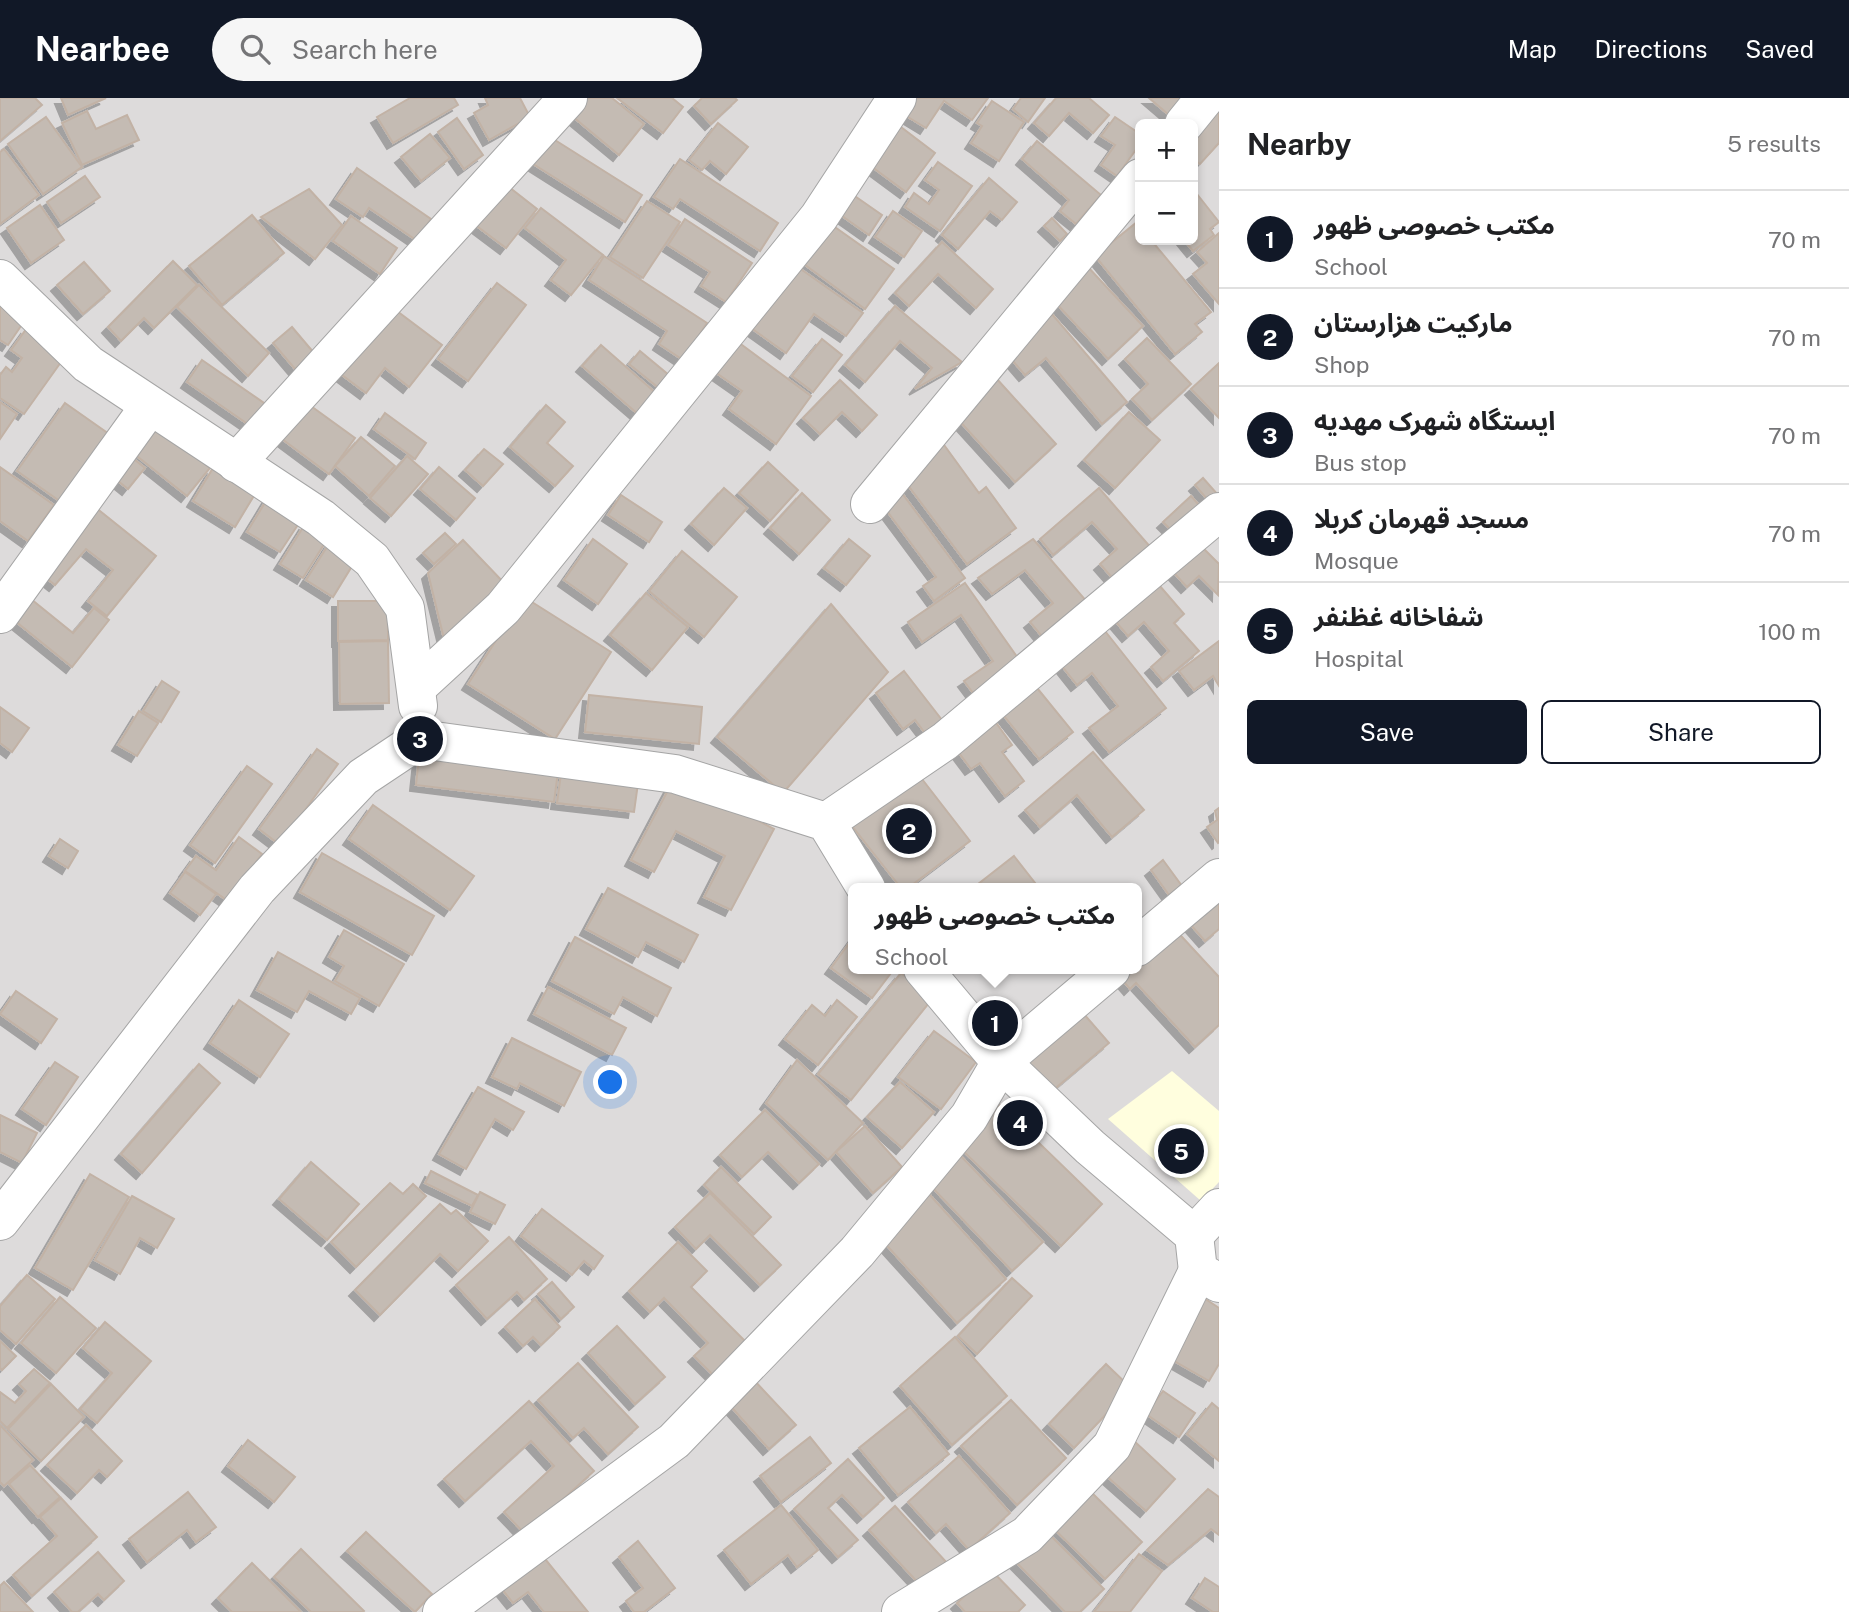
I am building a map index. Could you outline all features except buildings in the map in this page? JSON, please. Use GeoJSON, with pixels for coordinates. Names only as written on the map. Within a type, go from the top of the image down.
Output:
{"type":"FeatureCollection","features":[{"type":"Feature","properties":{"kind":"street"},"geometry":{"type":"LineString","coordinates":[[236,463],[568,98]]}},
{"type":"Feature","properties":{"kind":"street"},"geometry":{"type":"LineString","coordinates":[[417,687],[503,608],[819,217],[897,98]]}},
{"type":"Feature","properties":{"kind":"street"},"geometry":{"type":"LineString","coordinates":[[1188,119],[1205,98]]}},
{"type":"Feature","properties":{"kind":"street"},"geometry":{"type":"LineString","coordinates":[[870,504],[1137,182]]}},
{"type":"Feature","properties":{"kind":"street"},"geometry":{"type":"LineString","coordinates":[[0,279],[88,365],[321,518],[372,561],[405,608],[417,687],[420,739]]}},
{"type":"Feature","properties":{"kind":"street"},"geometry":{"type":"LineString","coordinates":[[0,614],[149,407]]}},
{"type":"Feature","properties":{"kind":"street"},"geometry":{"type":"LineString","coordinates":[[825,822],[945,741],[1219,512]]}},
{"type":"Feature","properties":{"kind":"street"},"geometry":{"type":"LineString","coordinates":[[0,1221],[257,889],[363,777],[420,739],[675,774],[825,822],[863,883]]}},
{"type":"Feature","properties":{"kind":"street"},"geometry":{"type":"LineString","coordinates":[[1142,943],[1219,878]]}},
{"type":"Feature","properties":{"kind":"street"},"geometry":{"type":"LineString","coordinates":[[901,1612],[1027,1535],[1112,1446],[1208,1249],[1090,1147],[1001,1062],[927,974]]}},
{"type":"Feature","properties":{"kind":"street"},"geometry":{"type":"LineString","coordinates":[[442,1612],[674,1441],[857,1252],[969,1118],[1001,1062],[1105,974]]}},
{"type":"Feature","properties":{"kind":"shaded area"},"geometry":{"type":"Polygon","coordinates":[[[0,98],[1219,98],[1219,1612],[0,1612],[0,98]]]}},
{"type":"Feature","properties":{"kind":"shaded area"},"geometry":{"type":"Polygon","coordinates":[[[1172,1071],[1219,1111],[1219,1182],[1201,1201],[1108,1119],[1172,1071]]]}},
{"type":"Feature","properties":{"kind":"place","name":"ایستگاه شهرک مهدیه"},"geometry":{"type":"Point","coordinates":[420,739]}},
{"type":"Feature","properties":{"kind":"place","name":"مارکیت هزارستان"},"geometry":{"type":"Point","coordinates":[909,831]}},
{"type":"Feature","properties":{"kind":"place","name":"مکتب خصوصی ظهور"},"geometry":{"type":"Point","coordinates":[995,1023]}},
{"type":"Feature","properties":{"kind":"place","name":"مسجد قهرمان کربلا"},"geometry":{"type":"Point","coordinates":[1020,1123]}},
{"type":"Feature","properties":{"kind":"place","name":"شفاخانه غظنفر"},"geometry":{"type":"Point","coordinates":[1181,1151]}}]}
